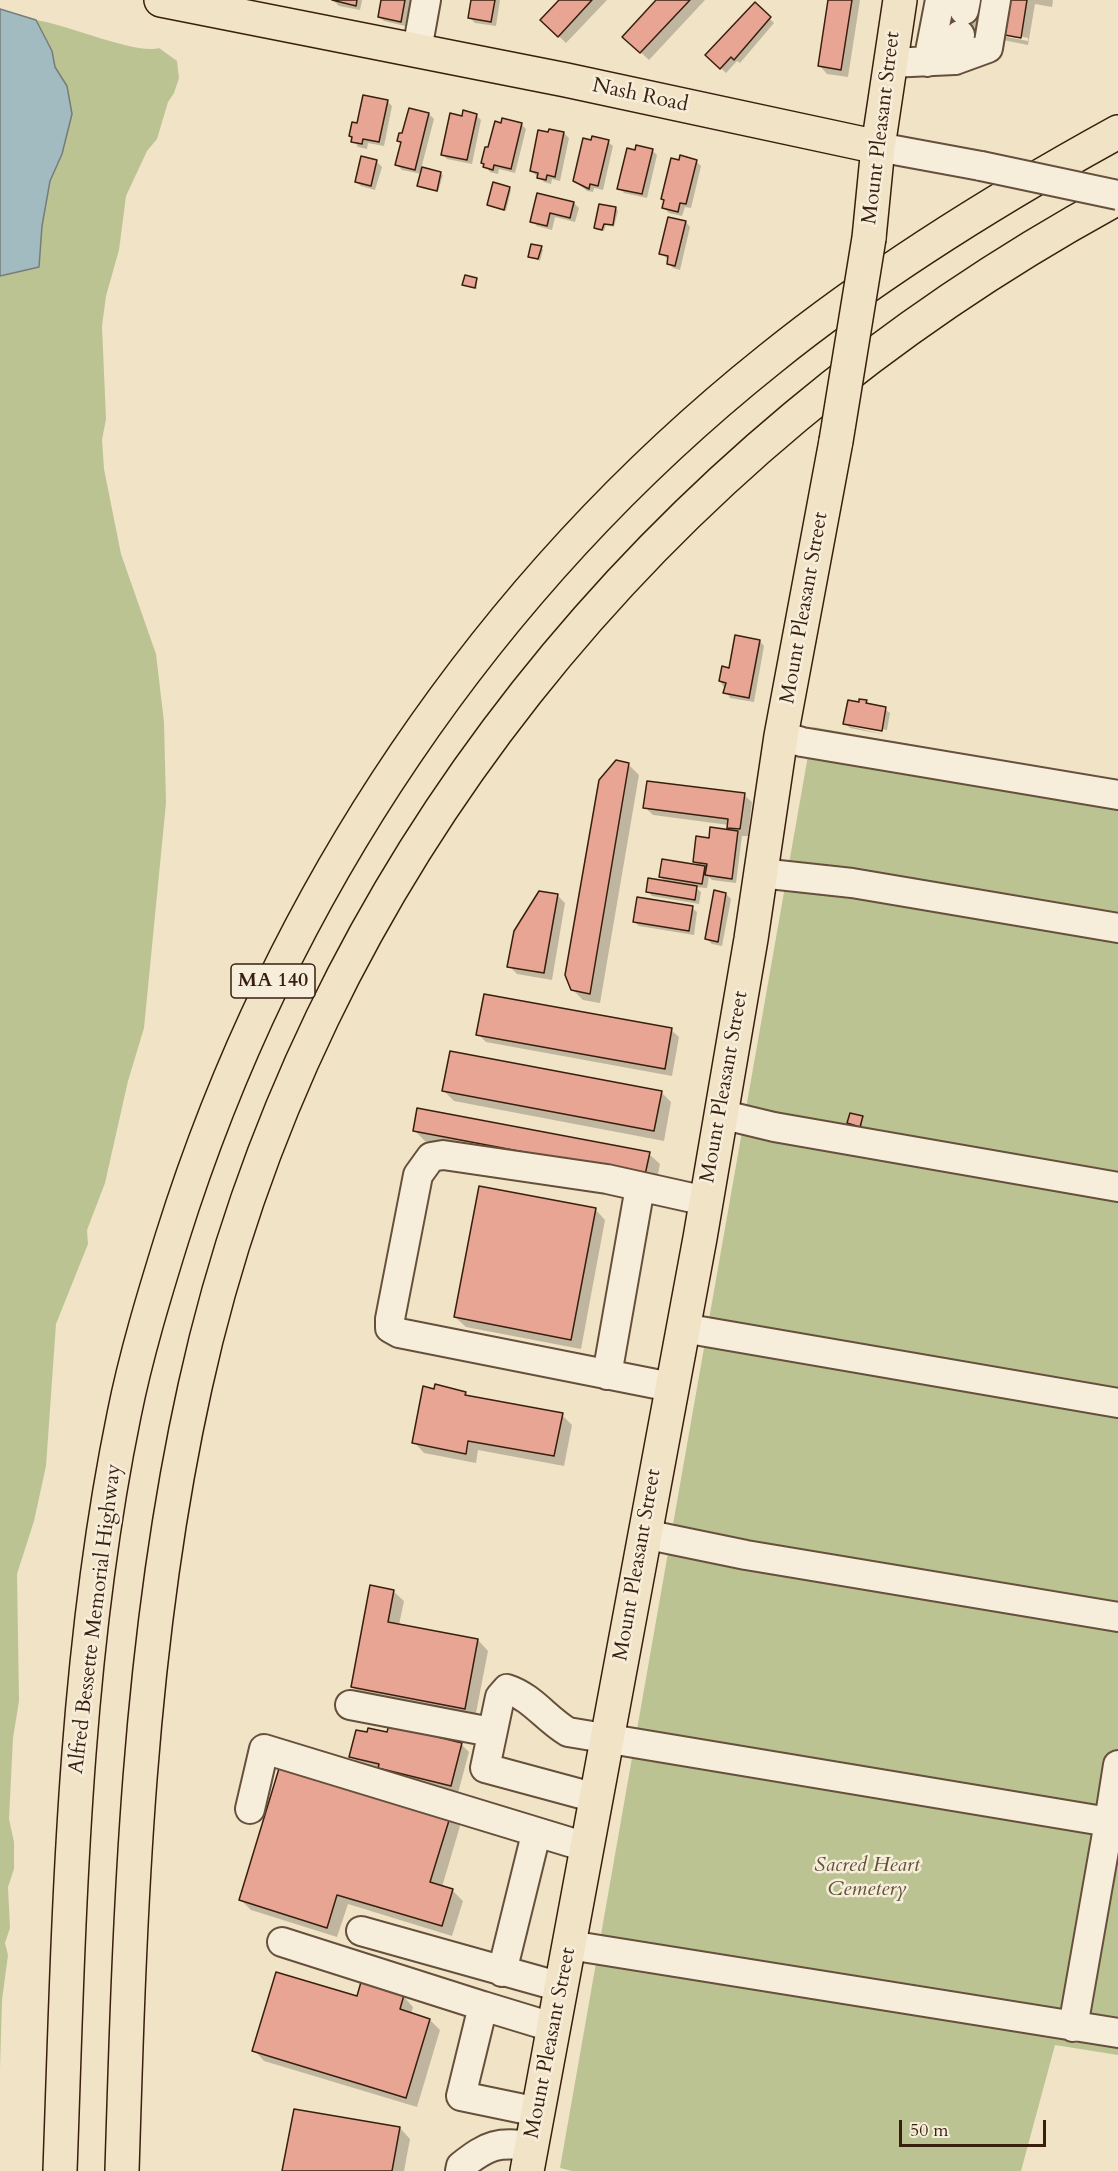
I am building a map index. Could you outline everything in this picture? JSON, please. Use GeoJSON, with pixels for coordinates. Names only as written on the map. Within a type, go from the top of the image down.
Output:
{"type":"FeatureCollection","features":[{"type":"Feature","properties":{"kind":"main road","name":"Nash Road"},"geometry":{"type":"LineString","coordinates":[[160,0],[417,50],[878,147]]}},
{"type":"Feature","properties":{"kind":"main road","name":"Mount Pleasant Street"},"geometry":{"type":"LineString","coordinates":[[529,2158],[706,1201],[781,736],[836,441],[869,238],[878,147],[900,0]]}},
{"type":"Feature","properties":{"kind":"main road","name":"Alfred Bessette Memorial Highway"},"geometry":{"type":"LineString","coordinates":[[60,2171],[75,1783],[91,1618],[115,1458],[146,1326],[199,1156],[234,1066],[295,938],[385,783],[436,708],[530,591],[630,483],[769,360],[844,303],[961,223],[1118,132]]}},
{"type":"Feature","properties":{"kind":"main road","name":"MA 140"},"geometry":{"type":"LineString","coordinates":[[122,2171],[129,1933],[140,1766],[156,1619],[184,1439],[208,1330],[243,1213],[289,1094],[332,1001],[410,861],[471,766],[541,671],[636,564],[698,502],[766,440],[877,351],[993,271],[1118,197]]}},
{"type":"Feature","properties":{"kind":"street"},"geometry":{"type":"LineString","coordinates":[[417,50],[426,0]]}},
{"type":"Feature","properties":{"kind":"street"},"geometry":{"type":"LineString","coordinates":[[890,63],[952,28],[988,48],[996,0]]}},
{"type":"Feature","properties":{"kind":"street","name":"Nash Road"},"geometry":{"type":"LineString","coordinates":[[878,147],[981,166],[1118,197]]}},
{"type":"Feature","properties":{"kind":"street"},"geometry":{"type":"LineString","coordinates":[[781,736],[802,742],[1118,795]]}},
{"type":"Feature","properties":{"kind":"street"},"geometry":{"type":"LineString","coordinates":[[760,873],[852,883],[1118,928]]}},
{"type":"Feature","properties":{"kind":"street"},"geometry":{"type":"LineString","coordinates":[[720,1114],[774,1127],[1118,1187]]}},
{"type":"Feature","properties":{"kind":"street"},"geometry":{"type":"LineString","coordinates":[[671,1387],[399,1333],[390,1328],[390,1318],[418,1175],[431,1157],[443,1155],[640,1186],[706,1201]]}},
{"type":"Feature","properties":{"kind":"street"},"geometry":{"type":"LineString","coordinates":[[607,1375],[640,1186]]}},
{"type":"Feature","properties":{"kind":"street"},"geometry":{"type":"LineString","coordinates":[[683,1328],[1118,1403]]}},
{"type":"Feature","properties":{"kind":"street"},"geometry":{"type":"LineString","coordinates":[[644,1534],[746,1555],[1118,1617]]}},
{"type":"Feature","properties":{"kind":"street"},"geometry":{"type":"LineString","coordinates":[[596,1797],[485,1768],[484,1763],[500,1697],[507,1689],[522,1694],[551,1722],[568,1732],[1114,1823]]}},
{"type":"Feature","properties":{"kind":"street"},"geometry":{"type":"LineString","coordinates":[[350,1705],[491,1732]]}},
{"type":"Feature","properties":{"kind":"street"},"geometry":{"type":"LineString","coordinates":[[250,1809],[264,1749],[586,1847]]}},
{"type":"Feature","properties":{"kind":"street"},"geometry":{"type":"LineString","coordinates":[[1073,2027],[1114,1823],[1118,1766]]}},
{"type":"Feature","properties":{"kind":"street"},"geometry":{"type":"LineString","coordinates":[[502,1972],[536,1833]]}},
{"type":"Feature","properties":{"kind":"street"},"geometry":{"type":"LineString","coordinates":[[361,1931],[561,1987]]}},
{"type":"Feature","properties":{"kind":"street"},"geometry":{"type":"LineString","coordinates":[[282,1942],[552,2027]]}},
{"type":"Feature","properties":{"kind":"street"},"geometry":{"type":"LineString","coordinates":[[569,1945],[1118,2033]]}},
{"type":"Feature","properties":{"kind":"street"},"geometry":{"type":"LineString","coordinates":[[483,2006],[461,2096],[538,2112]]}},
{"type":"Feature","properties":{"kind":"street"},"geometry":{"type":"LineString","coordinates":[[460,2171],[461,2166],[477,2153],[501,2142],[529,2158]]}},
{"type":"Feature","properties":{"kind":"green space"},"geometry":{"type":"Polygon","coordinates":[[[36,20],[135,47],[159,48],[177,61],[179,78],[168,102],[157,139],[147,151],[126,196],[119,250],[106,296],[102,326],[106,419],[102,440],[104,469],[121,554],[156,654],[164,722],[166,803],[144,1028],[128,1081],[105,1183],[87,1230],[88,1244],[56,1324],[46,1466],[34,1521],[17,1574],[19,1701],[13,1738],[9,1819],[14,1842],[14,1869],[8,1887],[10,1928],[5,1943],[8,1955],[2,2000],[0,2069],[0,276],[39,266],[42,226],[50,181],[58,159],[67,86],[55,67],[52,51],[36,20]]]}},
{"type":"Feature","properties":{"kind":"green space","name":"Sacred Heart Cemetery"},"geometry":{"type":"Polygon","coordinates":[[[813,727],[1118,781],[1118,2055],[1055,2045],[1021,2171],[572,2171],[560,2168],[813,727]]]}},
{"type":"Feature","properties":{"kind":"water"},"geometry":{"type":"Polygon","coordinates":[[[0,9],[36,20],[52,51],[55,67],[67,86],[72,114],[62,154],[50,181],[42,226],[39,267],[0,276],[0,9]]]}},
{"type":"Feature","properties":{"kind":"building"},"geometry":{"type":"Polygon","coordinates":[[[332,0],[357,0],[356,6],[332,0]]]}},
{"type":"Feature","properties":{"kind":"building"},"geometry":{"type":"Polygon","coordinates":[[[381,0],[405,0],[401,22],[378,17],[381,0]]]}},
{"type":"Feature","properties":{"kind":"building"},"geometry":{"type":"Polygon","coordinates":[[[471,0],[495,0],[491,22],[468,18],[471,0]]]}},
{"type":"Feature","properties":{"kind":"building"},"geometry":{"type":"Polygon","coordinates":[[[559,0],[592,0],[558,37],[540,20],[559,0]]]}},
{"type":"Feature","properties":{"kind":"building"},"geometry":{"type":"Polygon","coordinates":[[[656,0],[690,0],[640,53],[622,37],[656,0]]]}},
{"type":"Feature","properties":{"kind":"building"},"geometry":{"type":"Polygon","coordinates":[[[828,0],[852,0],[841,70],[818,66],[828,0]]]}},
{"type":"Feature","properties":{"kind":"building"},"geometry":{"type":"Polygon","coordinates":[[[1000,0],[1027,0],[1021,38],[994,33],[1000,0]]]}},
{"type":"Feature","properties":{"kind":"building"},"geometry":{"type":"Polygon","coordinates":[[[755,2],[771,17],[734,60],[731,57],[720,69],[705,55],[755,2]]]}},
{"type":"Feature","properties":{"kind":"building"},"geometry":{"type":"Polygon","coordinates":[[[363,95],[388,100],[379,142],[363,139],[362,144],[351,142],[352,137],[349,136],[352,122],[357,123],[363,95]]]}},
{"type":"Feature","properties":{"kind":"building"},"geometry":{"type":"Polygon","coordinates":[[[409,108],[429,113],[415,170],[395,165],[401,142],[397,141],[399,133],[402,133],[409,108]]]}},
{"type":"Feature","properties":{"kind":"building"},"geometry":{"type":"Polygon","coordinates":[[[463,110],[477,114],[467,160],[441,155],[450,113],[462,116],[463,110]]]}},
{"type":"Feature","properties":{"kind":"building"},"geometry":{"type":"Polygon","coordinates":[[[502,118],[522,123],[511,169],[494,165],[493,170],[483,167],[484,164],[481,163],[495,121],[501,123],[502,118]]]}},
{"type":"Feature","properties":{"kind":"building"},"geometry":{"type":"Polygon","coordinates":[[[549,129],[564,132],[555,177],[547,175],[546,180],[537,178],[538,173],[530,171],[538,130],[548,132],[549,129]]]}},
{"type":"Feature","properties":{"kind":"building"},"geometry":{"type":"Polygon","coordinates":[[[592,136],[609,140],[598,186],[590,184],[589,189],[573,181],[583,138],[591,140],[592,136]]]}},
{"type":"Feature","properties":{"kind":"building"},"geometry":{"type":"Polygon","coordinates":[[[636,145],[653,149],[642,194],[617,189],[627,148],[635,150],[636,145]]]}},
{"type":"Feature","properties":{"kind":"building"},"geometry":{"type":"Polygon","coordinates":[[[680,155],[697,160],[686,204],[680,203],[678,212],[662,208],[664,200],[661,199],[671,158],[679,160],[680,155]]]}},
{"type":"Feature","properties":{"kind":"building"},"geometry":{"type":"Polygon","coordinates":[[[361,156],[377,160],[371,186],[355,182],[361,156]]]}},
{"type":"Feature","properties":{"kind":"building"},"geometry":{"type":"Polygon","coordinates":[[[422,167],[441,172],[437,191],[417,186],[422,167]]]}},
{"type":"Feature","properties":{"kind":"building"},"geometry":{"type":"Polygon","coordinates":[[[493,182],[510,187],[504,210],[487,205],[493,182]]]}},
{"type":"Feature","properties":{"kind":"building"},"geometry":{"type":"Polygon","coordinates":[[[537,193],[574,202],[570,218],[550,213],[547,226],[530,222],[537,193]]]}},
{"type":"Feature","properties":{"kind":"building"},"geometry":{"type":"Polygon","coordinates":[[[599,204],[616,207],[613,225],[604,224],[602,230],[594,228],[599,204]]]}},
{"type":"Feature","properties":{"kind":"building"},"geometry":{"type":"Polygon","coordinates":[[[668,217],[686,221],[675,266],[667,264],[668,256],[659,254],[668,217]]]}},
{"type":"Feature","properties":{"kind":"building"},"geometry":{"type":"Polygon","coordinates":[[[531,244],[542,246],[538,259],[528,257],[531,244]]]}},
{"type":"Feature","properties":{"kind":"building"},"geometry":{"type":"Polygon","coordinates":[[[465,275],[477,278],[475,288],[462,285],[465,275]]]}},
{"type":"Feature","properties":{"kind":"building"},"geometry":{"type":"Polygon","coordinates":[[[735,635],[760,640],[749,698],[723,693],[726,683],[719,681],[722,666],[729,668],[735,635]]]}},
{"type":"Feature","properties":{"kind":"building"},"geometry":{"type":"Polygon","coordinates":[[[859,699],[867,700],[866,703],[886,707],[882,731],[843,724],[848,700],[859,702],[859,699]]]}},
{"type":"Feature","properties":{"kind":"building"},"geometry":{"type":"Polygon","coordinates":[[[616,760],[629,763],[590,994],[571,990],[565,975],[599,780],[616,760]]]}},
{"type":"Feature","properties":{"kind":"building"},"geometry":{"type":"Polygon","coordinates":[[[647,781],[745,793],[740,829],[727,828],[728,819],[643,808],[647,781]]]}},
{"type":"Feature","properties":{"kind":"building"},"geometry":{"type":"Polygon","coordinates":[[[710,827],[738,831],[732,879],[705,875],[707,864],[693,862],[696,836],[709,838],[710,827]]]}},
{"type":"Feature","properties":{"kind":"building"},"geometry":{"type":"Polygon","coordinates":[[[662,859],[705,866],[702,884],[659,877],[662,859]]]}},
{"type":"Feature","properties":{"kind":"building"},"geometry":{"type":"Polygon","coordinates":[[[648,878],[697,886],[695,900],[646,892],[648,878]]]}},
{"type":"Feature","properties":{"kind":"building"},"geometry":{"type":"Polygon","coordinates":[[[714,890],[726,893],[718,942],[705,939],[714,890]]]}},
{"type":"Feature","properties":{"kind":"building"},"geometry":{"type":"Polygon","coordinates":[[[539,891],[558,894],[544,973],[507,967],[514,931],[539,891]]]}},
{"type":"Feature","properties":{"kind":"building"},"geometry":{"type":"Polygon","coordinates":[[[637,897],[693,906],[689,931],[633,922],[637,897]]]}},
{"type":"Feature","properties":{"kind":"building"},"geometry":{"type":"Polygon","coordinates":[[[484,994],[672,1028],[665,1069],[476,1035],[484,994]]]}},
{"type":"Feature","properties":{"kind":"building"},"geometry":{"type":"Polygon","coordinates":[[[450,1051],[662,1091],[654,1131],[442,1091],[450,1051]]]}},
{"type":"Feature","properties":{"kind":"building"},"geometry":{"type":"Polygon","coordinates":[[[417,1108],[650,1152],[645,1175],[413,1131],[417,1108]]]}},
{"type":"Feature","properties":{"kind":"building"},"geometry":{"type":"Polygon","coordinates":[[[850,1113],[863,1116],[860,1127],[847,1123],[850,1113]]]}},
{"type":"Feature","properties":{"kind":"building"},"geometry":{"type":"Polygon","coordinates":[[[479,1186],[596,1208],[571,1340],[454,1317],[479,1186]]]}},
{"type":"Feature","properties":{"kind":"building"},"geometry":{"type":"Polygon","coordinates":[[[435,1384],[466,1392],[465,1395],[563,1413],[554,1456],[468,1441],[466,1454],[412,1443],[423,1386],[434,1389],[435,1384]]]}},
{"type":"Feature","properties":{"kind":"building"},"geometry":{"type":"Polygon","coordinates":[[[370,1585],[394,1590],[388,1622],[478,1639],[465,1709],[351,1687],[370,1585]]]}},
{"type":"Feature","properties":{"kind":"building"},"geometry":{"type":"Polygon","coordinates":[[[389,1725],[462,1743],[451,1786],[378,1768],[379,1764],[349,1757],[356,1730],[367,1732],[368,1728],[387,1732],[389,1725]]]}},
{"type":"Feature","properties":{"kind":"building"},"geometry":{"type":"Polygon","coordinates":[[[281,1762],[451,1814],[430,1882],[453,1889],[442,1926],[337,1895],[327,1928],[239,1900],[281,1762]]]}},
{"type":"Feature","properties":{"kind":"building"},"geometry":{"type":"Polygon","coordinates":[[[276,1972],[357,1996],[361,1982],[404,1995],[400,2009],[430,2019],[406,2098],[252,2051],[276,1972]]]}},
{"type":"Feature","properties":{"kind":"building"},"geometry":{"type":"Polygon","coordinates":[[[294,2109],[400,2127],[392,2171],[282,2171],[294,2109]]]}}]}
